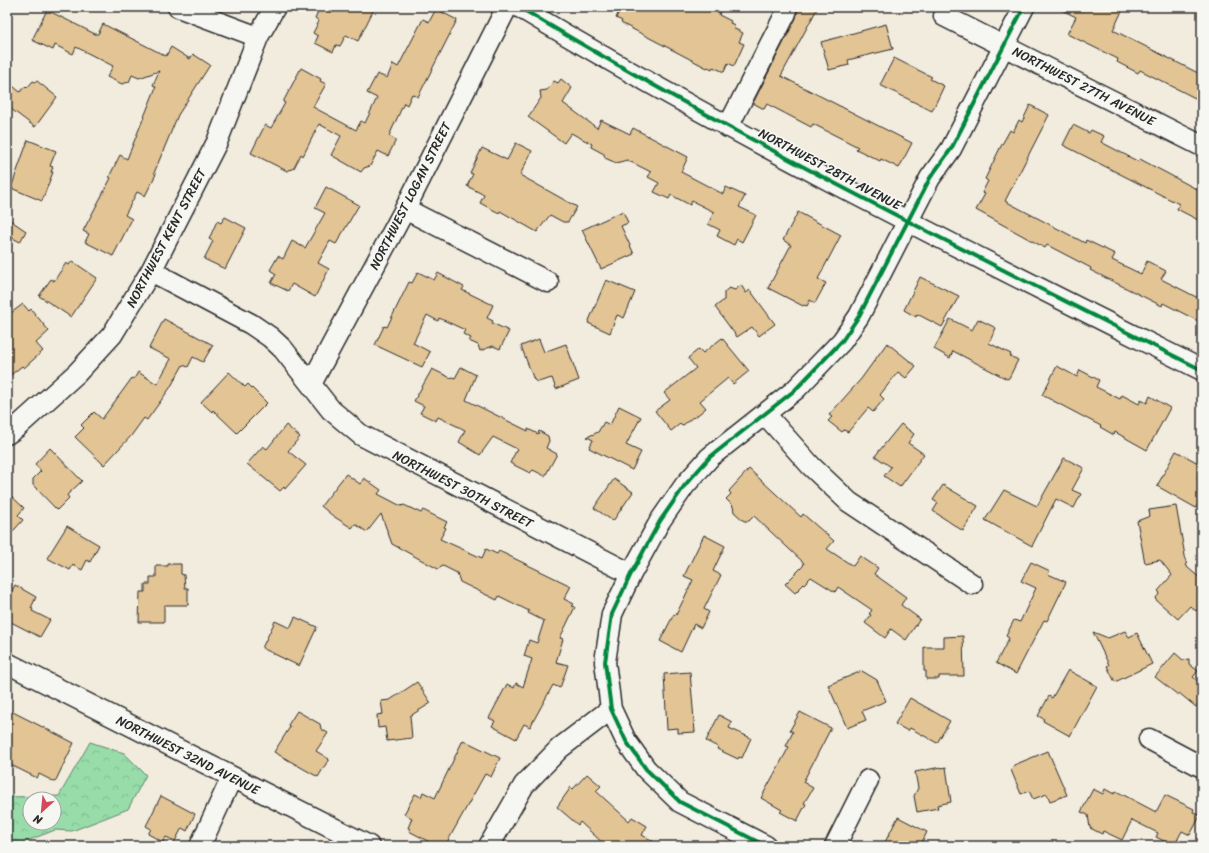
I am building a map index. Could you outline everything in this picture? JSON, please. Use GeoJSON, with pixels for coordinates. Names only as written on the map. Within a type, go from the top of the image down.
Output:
{"type":"FeatureCollection","features":[{"type":"Feature","properties":{"kind":"street"},"geometry":{"type":"LineString","coordinates":[[178,7],[258,37]]}},
{"type":"Feature","properties":{"kind":"street","name":"NORTHWEST KENT STREET"},"geometry":{"type":"LineString","coordinates":[[7,434],[17,427],[77,373],[112,335],[151,271],[217,142],[258,37],[275,7]]}},
{"type":"Feature","properties":{"kind":"street","name":"NORTHWEST LOGAN STREET"},"geometry":{"type":"LineString","coordinates":[[311,384],[405,209],[507,7]]}},
{"type":"Feature","properties":{"kind":"street","name":"NORTHWEST 28TH AVENUE"},"geometry":{"type":"LineString","coordinates":[[518,7],[599,56],[728,127],[907,221],[1202,370]]}},
{"type":"Feature","properties":{"kind":"street"},"geometry":{"type":"LineString","coordinates":[[728,127],[786,13],[786,7]]}},
{"type":"Feature","properties":{"kind":"street"},"geometry":{"type":"LineString","coordinates":[[766,846],[680,802],[646,770],[626,741],[612,709],[605,662],[612,614],[631,574],[660,521],[685,485],[710,457],[765,414],[800,384],[842,341],[859,316],[930,178],[951,149],[1024,7]]}},
{"type":"Feature","properties":{"kind":"street","name":"NORTHWEST 27TH AVENUE"},"geometry":{"type":"LineString","coordinates":[[944,16],[1202,146]]}},
{"type":"Feature","properties":{"kind":"street"},"geometry":{"type":"LineString","coordinates":[[405,209],[548,282]]}},
{"type":"Feature","properties":{"kind":"street","name":"NORTHWEST 30TH STREET"},"geometry":{"type":"LineString","coordinates":[[151,271],[251,324],[270,337],[283,348],[331,410],[361,435],[631,574]]}},
{"type":"Feature","properties":{"kind":"street"},"geometry":{"type":"LineString","coordinates":[[765,414],[811,466],[849,502],[972,584]]}},
{"type":"Feature","properties":{"kind":"street","name":"NORTHWEST 32ND AVENUE"},"geometry":{"type":"LineString","coordinates":[[7,663],[369,846]]}},
{"type":"Feature","properties":{"kind":"street"},"geometry":{"type":"LineString","coordinates":[[489,846],[524,784],[560,748],[612,709]]}},
{"type":"Feature","properties":{"kind":"street"},"geometry":{"type":"LineString","coordinates":[[1149,739],[1202,767]]}},
{"type":"Feature","properties":{"kind":"street"},"geometry":{"type":"LineString","coordinates":[[200,846],[232,777]]}},
{"type":"Feature","properties":{"kind":"street"},"geometry":{"type":"LineString","coordinates":[[835,846],[868,780]]}},
{"type":"Feature","properties":{"kind":"green space"},"geometry":{"type":"Polygon","coordinates":[[[90,742],[124,753],[146,775],[128,809],[72,831],[62,830],[62,791],[90,742]]]}},
{"type":"Feature","properties":{"kind":"green space"},"geometry":{"type":"Polygon","coordinates":[[[7,797],[22,797],[22,831],[52,831],[14,846],[7,846],[7,797]]]}},
{"type":"Feature","properties":{"kind":"building"},"geometry":{"type":"Polygon","coordinates":[[[320,7],[375,7],[358,41],[346,35],[340,46],[336,45],[333,52],[315,43],[318,36],[313,33],[319,21],[315,18],[320,7]]]}},
{"type":"Feature","properties":{"kind":"building"},"geometry":{"type":"Polygon","coordinates":[[[621,7],[709,7],[720,12],[719,15],[731,21],[730,23],[735,25],[733,28],[743,33],[739,42],[744,44],[734,66],[728,63],[724,72],[713,67],[712,69],[707,68],[621,23],[622,21],[616,18],[621,7]]]}},
{"type":"Feature","properties":{"kind":"building"},"geometry":{"type":"Polygon","coordinates":[[[798,7],[818,7],[781,76],[912,143],[899,168],[881,159],[880,161],[856,149],[858,147],[813,124],[811,127],[767,104],[764,109],[753,103],[796,18],[798,7]]]}},
{"type":"Feature","properties":{"kind":"building"},"geometry":{"type":"Polygon","coordinates":[[[1056,7],[1124,7],[1113,30],[1202,75],[1202,97],[1197,95],[1195,98],[1140,70],[1138,73],[1117,62],[1118,59],[1067,34],[1076,17],[1056,7]]]}},
{"type":"Feature","properties":{"kind":"building"},"geometry":{"type":"Polygon","coordinates":[[[436,9],[457,20],[418,97],[412,94],[407,105],[404,103],[389,136],[396,140],[388,156],[378,151],[370,166],[364,168],[361,172],[331,155],[341,136],[319,124],[303,156],[301,154],[294,168],[287,171],[251,153],[265,125],[271,128],[285,103],[283,102],[301,68],[321,79],[320,81],[326,84],[313,107],[356,130],[361,121],[365,123],[377,98],[367,93],[377,74],[387,78],[393,64],[398,67],[423,19],[429,22],[436,9]]]}},
{"type":"Feature","properties":{"kind":"building"},"geometry":{"type":"Polygon","coordinates":[[[47,10],[95,34],[98,34],[103,24],[166,56],[171,47],[190,59],[193,54],[210,65],[178,115],[154,173],[156,174],[145,196],[137,192],[125,215],[132,219],[113,256],[85,242],[89,234],[83,231],[111,178],[109,177],[120,155],[127,159],[156,87],[153,85],[159,71],[139,78],[132,75],[129,82],[122,84],[107,77],[113,66],[76,47],[73,54],[55,45],[53,50],[32,40],[47,10]]]}},
{"type":"Feature","properties":{"kind":"building"},"geometry":{"type":"Polygon","coordinates":[[[886,24],[893,49],[848,60],[849,65],[829,70],[821,42],[886,24]]]}},
{"type":"Feature","properties":{"kind":"building"},"geometry":{"type":"Polygon","coordinates":[[[894,58],[932,77],[930,79],[944,86],[932,111],[880,85],[894,58]]]}},
{"type":"Feature","properties":{"kind":"building"},"geometry":{"type":"Polygon","coordinates":[[[561,79],[572,88],[563,103],[597,128],[601,120],[630,134],[633,128],[688,157],[681,172],[723,194],[726,187],[745,196],[739,207],[756,215],[742,242],[737,239],[734,245],[717,236],[720,230],[708,224],[714,212],[692,201],[690,205],[671,195],[669,199],[654,192],[659,183],[648,177],[651,172],[627,160],[616,163],[605,158],[604,154],[591,147],[592,144],[571,133],[564,143],[528,117],[541,98],[540,91],[547,90],[554,81],[558,83],[561,79]]]}},
{"type":"Feature","properties":{"kind":"building"},"geometry":{"type":"Polygon","coordinates":[[[33,81],[37,81],[57,97],[35,127],[7,106],[7,95],[13,86],[20,92],[25,86],[27,88],[33,81]]]}},
{"type":"Feature","properties":{"kind":"building"},"geometry":{"type":"Polygon","coordinates":[[[1030,105],[1049,115],[1005,201],[1085,243],[1086,240],[1115,254],[1112,260],[1141,274],[1147,261],[1166,271],[1161,279],[1202,300],[1202,323],[1163,303],[1162,306],[1090,270],[1091,268],[1047,245],[1045,248],[976,210],[985,194],[982,193],[988,181],[985,179],[1000,148],[1010,130],[1013,132],[1019,120],[1022,122],[1030,105]]]}},
{"type":"Feature","properties":{"kind":"building"},"geometry":{"type":"Polygon","coordinates":[[[1073,125],[1089,133],[1091,130],[1104,136],[1101,142],[1139,162],[1140,159],[1202,192],[1202,222],[1177,209],[1179,204],[1063,145],[1073,125]]]}},
{"type":"Feature","properties":{"kind":"building"},"geometry":{"type":"Polygon","coordinates":[[[28,140],[56,151],[50,166],[53,167],[51,172],[53,172],[42,201],[11,188],[28,140]]]}},
{"type":"Feature","properties":{"kind":"building"},"geometry":{"type":"Polygon","coordinates":[[[516,143],[532,151],[520,175],[577,207],[568,222],[563,222],[550,215],[537,232],[500,211],[499,213],[480,203],[484,195],[467,186],[473,174],[470,173],[482,148],[507,160],[516,143]]]}},
{"type":"Feature","properties":{"kind":"building"},"geometry":{"type":"Polygon","coordinates":[[[326,187],[359,205],[336,244],[330,241],[318,263],[329,269],[315,297],[292,284],[288,291],[271,283],[276,274],[270,270],[278,256],[283,259],[292,241],[305,248],[325,213],[315,208],[326,187]]]}},
{"type":"Feature","properties":{"kind":"building"},"geometry":{"type":"Polygon","coordinates":[[[623,211],[628,223],[621,226],[634,254],[601,269],[582,230],[623,211]]]}},
{"type":"Feature","properties":{"kind":"building"},"geometry":{"type":"Polygon","coordinates":[[[798,212],[841,235],[818,279],[826,283],[815,303],[810,300],[807,306],[803,306],[768,288],[791,245],[783,240],[798,212]]]}},
{"type":"Feature","properties":{"kind":"building"},"geometry":{"type":"Polygon","coordinates":[[[225,217],[246,228],[225,269],[204,259],[213,241],[209,239],[217,221],[221,223],[225,217]]]}},
{"type":"Feature","properties":{"kind":"building"},"geometry":{"type":"Polygon","coordinates":[[[7,218],[26,231],[20,242],[7,235],[7,218]]]}},
{"type":"Feature","properties":{"kind":"building"},"geometry":{"type":"Polygon","coordinates":[[[72,261],[97,278],[71,317],[39,296],[51,279],[54,281],[66,263],[69,265],[72,261]]]}},
{"type":"Feature","properties":{"kind":"building"},"geometry":{"type":"Polygon","coordinates":[[[418,272],[434,280],[438,273],[464,287],[462,290],[493,305],[487,318],[493,321],[492,323],[509,331],[500,349],[493,346],[480,351],[478,345],[469,341],[471,338],[463,334],[465,330],[439,318],[438,321],[427,315],[413,343],[430,352],[422,367],[375,345],[384,326],[387,327],[409,282],[412,283],[418,272]]]}},
{"type":"Feature","properties":{"kind":"building"},"geometry":{"type":"Polygon","coordinates":[[[920,277],[959,296],[942,327],[917,314],[916,317],[904,310],[920,277]]]}},
{"type":"Feature","properties":{"kind":"building"},"geometry":{"type":"Polygon","coordinates":[[[606,280],[635,292],[624,318],[617,315],[610,333],[588,323],[606,280]]]}},
{"type":"Feature","properties":{"kind":"building"},"geometry":{"type":"Polygon","coordinates":[[[741,285],[746,293],[750,290],[775,324],[759,336],[752,327],[737,337],[715,307],[724,300],[724,292],[729,288],[735,290],[741,285]]]}},
{"type":"Feature","properties":{"kind":"building"},"geometry":{"type":"Polygon","coordinates":[[[23,304],[29,311],[31,309],[49,331],[36,343],[43,351],[24,368],[22,366],[7,378],[7,316],[23,304]]]}},
{"type":"Feature","properties":{"kind":"building"},"geometry":{"type":"Polygon","coordinates":[[[164,319],[213,345],[203,362],[193,357],[188,367],[183,365],[170,388],[147,420],[144,418],[131,436],[104,465],[75,437],[84,428],[81,425],[94,412],[102,419],[138,372],[157,384],[171,359],[149,348],[164,319]]]}},
{"type":"Feature","properties":{"kind":"building"},"geometry":{"type":"Polygon","coordinates":[[[950,319],[972,330],[978,319],[996,328],[989,343],[1011,354],[1010,356],[1018,360],[1009,378],[1007,379],[953,351],[950,358],[934,349],[950,319]]]}},
{"type":"Feature","properties":{"kind":"building"},"geometry":{"type":"Polygon","coordinates":[[[722,338],[749,371],[733,384],[728,378],[700,401],[706,408],[682,426],[680,424],[671,431],[655,411],[670,400],[664,393],[696,368],[688,358],[699,349],[703,353],[722,338]]]}},
{"type":"Feature","properties":{"kind":"building"},"geometry":{"type":"Polygon","coordinates":[[[539,339],[544,352],[566,344],[579,380],[556,389],[552,378],[538,382],[534,380],[521,346],[539,339]]]}},
{"type":"Feature","properties":{"kind":"building"},"geometry":{"type":"Polygon","coordinates":[[[887,343],[916,366],[906,378],[898,372],[880,395],[884,399],[873,412],[868,408],[848,432],[844,430],[842,432],[828,421],[832,417],[829,415],[861,379],[887,343]]]}},
{"type":"Feature","properties":{"kind":"building"},"geometry":{"type":"Polygon","coordinates":[[[1057,366],[1077,377],[1080,370],[1099,380],[1096,387],[1120,399],[1122,395],[1139,404],[1141,400],[1147,403],[1150,396],[1170,408],[1147,450],[1115,432],[1114,435],[1100,427],[1101,426],[1042,395],[1057,366]]]}},
{"type":"Feature","properties":{"kind":"building"},"geometry":{"type":"Polygon","coordinates":[[[461,367],[476,375],[466,400],[528,431],[528,429],[538,434],[539,431],[548,436],[549,441],[546,448],[557,454],[545,476],[533,470],[530,473],[510,463],[517,449],[493,437],[480,455],[459,442],[465,430],[438,417],[436,421],[420,413],[424,406],[414,401],[432,369],[451,378],[455,378],[461,367]]]}},
{"type":"Feature","properties":{"kind":"building"},"geometry":{"type":"Polygon","coordinates":[[[229,372],[245,387],[248,384],[267,403],[237,433],[213,410],[212,412],[201,402],[229,372]]]}},
{"type":"Feature","properties":{"kind":"building"},"geometry":{"type":"Polygon","coordinates":[[[619,406],[641,417],[626,445],[641,452],[632,470],[589,448],[593,440],[587,437],[598,432],[604,422],[610,425],[619,406]]]}},
{"type":"Feature","properties":{"kind":"building"},"geometry":{"type":"Polygon","coordinates":[[[901,424],[914,434],[908,443],[924,454],[900,487],[884,476],[891,467],[875,456],[901,424]]]}},
{"type":"Feature","properties":{"kind":"building"},"geometry":{"type":"Polygon","coordinates":[[[286,425],[300,437],[288,451],[306,465],[285,489],[284,487],[280,491],[247,464],[263,446],[267,449],[286,425]]]}},
{"type":"Feature","properties":{"kind":"building"},"geometry":{"type":"Polygon","coordinates":[[[50,448],[82,481],[67,495],[69,498],[57,510],[33,485],[33,479],[41,471],[35,464],[50,448]]]}},
{"type":"Feature","properties":{"kind":"building"},"geometry":{"type":"Polygon","coordinates":[[[1176,451],[1202,465],[1202,470],[1197,479],[1202,482],[1202,497],[1196,508],[1157,486],[1176,451]]]}},
{"type":"Feature","properties":{"kind":"building"},"geometry":{"type":"Polygon","coordinates":[[[1064,458],[1084,468],[1072,490],[1081,494],[1074,508],[1056,499],[1032,546],[985,520],[1004,490],[1037,506],[1064,458]]]}},
{"type":"Feature","properties":{"kind":"building"},"geometry":{"type":"Polygon","coordinates":[[[749,469],[801,517],[803,514],[834,541],[827,549],[853,566],[860,556],[878,568],[874,574],[906,597],[901,605],[920,619],[906,640],[891,629],[885,638],[865,623],[871,615],[869,614],[872,610],[838,587],[835,592],[811,577],[795,593],[785,584],[803,566],[804,563],[754,516],[749,521],[744,521],[734,512],[733,506],[726,499],[731,494],[729,491],[749,469]]]}},
{"type":"Feature","properties":{"kind":"building"},"geometry":{"type":"Polygon","coordinates":[[[346,474],[360,484],[364,478],[381,490],[378,494],[401,506],[404,505],[421,513],[423,510],[447,522],[444,527],[446,528],[440,539],[482,558],[486,549],[497,554],[499,551],[571,586],[564,599],[574,604],[572,606],[575,607],[560,638],[563,639],[556,662],[568,665],[560,688],[553,685],[530,727],[524,724],[516,739],[492,726],[495,721],[489,718],[507,684],[514,688],[516,683],[523,687],[532,659],[524,656],[529,640],[537,643],[544,621],[528,613],[529,611],[499,596],[497,600],[460,582],[457,573],[443,566],[438,569],[392,544],[381,514],[367,532],[355,524],[352,528],[333,516],[321,506],[346,474]]]}},
{"type":"Feature","properties":{"kind":"building"},"geometry":{"type":"Polygon","coordinates":[[[614,479],[633,492],[613,521],[594,508],[614,479]]]}},
{"type":"Feature","properties":{"kind":"building"},"geometry":{"type":"Polygon","coordinates":[[[943,485],[978,506],[963,531],[933,511],[938,503],[933,500],[943,485]]]}},
{"type":"Feature","properties":{"kind":"building"},"geometry":{"type":"Polygon","coordinates":[[[7,492],[24,508],[18,515],[23,520],[7,538],[7,492]]]}},
{"type":"Feature","properties":{"kind":"building"},"geometry":{"type":"Polygon","coordinates":[[[1176,506],[1187,567],[1202,580],[1202,604],[1196,611],[1190,606],[1178,619],[1155,599],[1160,593],[1158,591],[1172,575],[1160,560],[1145,563],[1137,521],[1150,516],[1149,510],[1176,506]]]}},
{"type":"Feature","properties":{"kind":"building"},"geometry":{"type":"Polygon","coordinates":[[[67,526],[99,545],[90,562],[87,560],[82,570],[73,565],[70,570],[47,558],[67,526]]]}},
{"type":"Feature","properties":{"kind":"building"},"geometry":{"type":"Polygon","coordinates":[[[704,535],[725,546],[713,571],[721,575],[704,609],[709,612],[701,628],[694,624],[681,652],[660,641],[674,614],[676,615],[693,580],[684,576],[704,535]]]}},
{"type":"Feature","properties":{"kind":"building"},"geometry":{"type":"Polygon","coordinates":[[[1031,562],[1050,571],[1048,574],[1066,582],[1047,621],[1044,620],[1016,674],[996,663],[1009,638],[1006,636],[1014,620],[1020,622],[1036,588],[1021,581],[1031,562]]]}},
{"type":"Feature","properties":{"kind":"building"},"geometry":{"type":"Polygon","coordinates":[[[168,564],[181,564],[181,574],[184,575],[185,588],[188,588],[188,605],[164,606],[164,622],[139,622],[140,592],[145,592],[145,584],[150,584],[150,577],[156,577],[156,566],[168,566],[168,564]]]}},
{"type":"Feature","properties":{"kind":"building"},"geometry":{"type":"Polygon","coordinates":[[[15,585],[36,597],[31,608],[33,609],[32,611],[50,620],[40,637],[7,620],[7,600],[15,585]]]}},
{"type":"Feature","properties":{"kind":"building"},"geometry":{"type":"Polygon","coordinates":[[[295,617],[317,627],[299,666],[262,648],[275,621],[290,628],[295,617]]]}},
{"type":"Feature","properties":{"kind":"building"},"geometry":{"type":"Polygon","coordinates":[[[1125,631],[1129,637],[1137,633],[1152,664],[1115,682],[1107,666],[1109,665],[1093,632],[1108,638],[1125,631]]]}},
{"type":"Feature","properties":{"kind":"building"},"geometry":{"type":"Polygon","coordinates":[[[963,636],[964,676],[939,676],[939,679],[926,679],[926,671],[924,671],[924,647],[944,647],[944,637],[963,636]]]}},
{"type":"Feature","properties":{"kind":"building"},"geometry":{"type":"Polygon","coordinates":[[[1175,653],[1183,660],[1189,659],[1189,664],[1198,671],[1193,677],[1202,685],[1202,699],[1196,707],[1179,693],[1178,695],[1155,677],[1175,653]]]}},
{"type":"Feature","properties":{"kind":"building"},"geometry":{"type":"Polygon","coordinates":[[[1068,670],[1097,686],[1070,736],[1043,721],[1044,719],[1038,716],[1049,696],[1052,698],[1068,670]]]}},
{"type":"Feature","properties":{"kind":"building"},"geometry":{"type":"Polygon","coordinates":[[[862,671],[877,680],[886,701],[862,711],[866,720],[847,728],[828,685],[862,671]]]}},
{"type":"Feature","properties":{"kind":"building"},"geometry":{"type":"Polygon","coordinates":[[[690,672],[695,732],[678,733],[678,728],[667,729],[664,674],[690,672]]]}},
{"type":"Feature","properties":{"kind":"building"},"geometry":{"type":"Polygon","coordinates":[[[417,682],[431,703],[410,716],[412,738],[387,741],[385,727],[378,728],[377,715],[383,714],[381,701],[390,700],[417,682]]]}},
{"type":"Feature","properties":{"kind":"building"},"geometry":{"type":"Polygon","coordinates":[[[910,698],[950,721],[937,743],[910,728],[908,731],[895,724],[910,698]]]}},
{"type":"Feature","properties":{"kind":"building"},"geometry":{"type":"Polygon","coordinates":[[[7,709],[74,743],[55,782],[39,774],[37,778],[7,763],[7,709]]]}},
{"type":"Feature","properties":{"kind":"building"},"geometry":{"type":"Polygon","coordinates":[[[297,711],[320,724],[321,729],[328,733],[316,751],[329,759],[318,777],[274,752],[290,727],[288,725],[297,711]]]}},
{"type":"Feature","properties":{"kind":"building"},"geometry":{"type":"Polygon","coordinates":[[[800,712],[831,728],[803,782],[813,788],[804,803],[806,804],[797,821],[780,812],[782,810],[761,798],[789,747],[786,746],[793,732],[790,730],[800,712]]]}},
{"type":"Feature","properties":{"kind":"building"},"geometry":{"type":"Polygon","coordinates":[[[719,715],[732,722],[729,728],[751,738],[742,758],[739,757],[738,759],[717,749],[718,747],[706,741],[719,715]]]}},
{"type":"Feature","properties":{"kind":"building"},"geometry":{"type":"Polygon","coordinates":[[[463,740],[500,758],[491,777],[485,774],[445,846],[437,846],[409,831],[410,829],[408,828],[412,818],[404,814],[415,794],[421,797],[423,792],[435,798],[463,740]]]}},
{"type":"Feature","properties":{"kind":"building"},"geometry":{"type":"Polygon","coordinates":[[[1048,751],[1067,795],[1050,801],[1047,794],[1033,799],[1029,791],[1021,794],[1011,770],[1014,765],[1048,751]]]}},
{"type":"Feature","properties":{"kind":"building"},"geometry":{"type":"Polygon","coordinates":[[[946,767],[951,802],[937,805],[938,808],[917,812],[914,796],[918,788],[915,772],[946,767]]]}},
{"type":"Feature","properties":{"kind":"building"},"geometry":{"type":"Polygon","coordinates":[[[587,774],[601,786],[596,791],[629,821],[632,817],[647,826],[642,835],[661,846],[606,846],[580,822],[578,825],[557,807],[571,787],[573,789],[587,774]]]}},
{"type":"Feature","properties":{"kind":"building"},"geometry":{"type":"Polygon","coordinates":[[[1093,789],[1103,794],[1105,789],[1114,794],[1116,791],[1156,812],[1165,795],[1194,809],[1193,812],[1200,816],[1190,835],[1182,831],[1174,846],[1156,837],[1158,833],[1132,820],[1122,840],[1103,831],[1102,834],[1090,828],[1088,815],[1081,812],[1093,789]]]}},
{"type":"Feature","properties":{"kind":"building"},"geometry":{"type":"Polygon","coordinates":[[[161,796],[195,814],[187,831],[182,828],[175,841],[166,837],[163,842],[148,834],[151,829],[146,826],[161,796]]]}},
{"type":"Feature","properties":{"kind":"building"},"geometry":{"type":"Polygon","coordinates":[[[898,817],[927,832],[920,846],[883,846],[898,817]]]}},
{"type":"Feature","properties":{"kind":"cycle path"},"geometry":{"type":"LineString","coordinates":[[519,7],[686,104],[771,150],[1202,370]]}},
{"type":"Feature","properties":{"kind":"cycle path"},"geometry":{"type":"LineString","coordinates":[[766,846],[680,802],[646,769],[626,741],[611,709],[605,662],[612,614],[631,574],[660,521],[685,485],[710,457],[795,390],[842,341],[859,316],[930,178],[951,149],[1024,7]]}}]}
